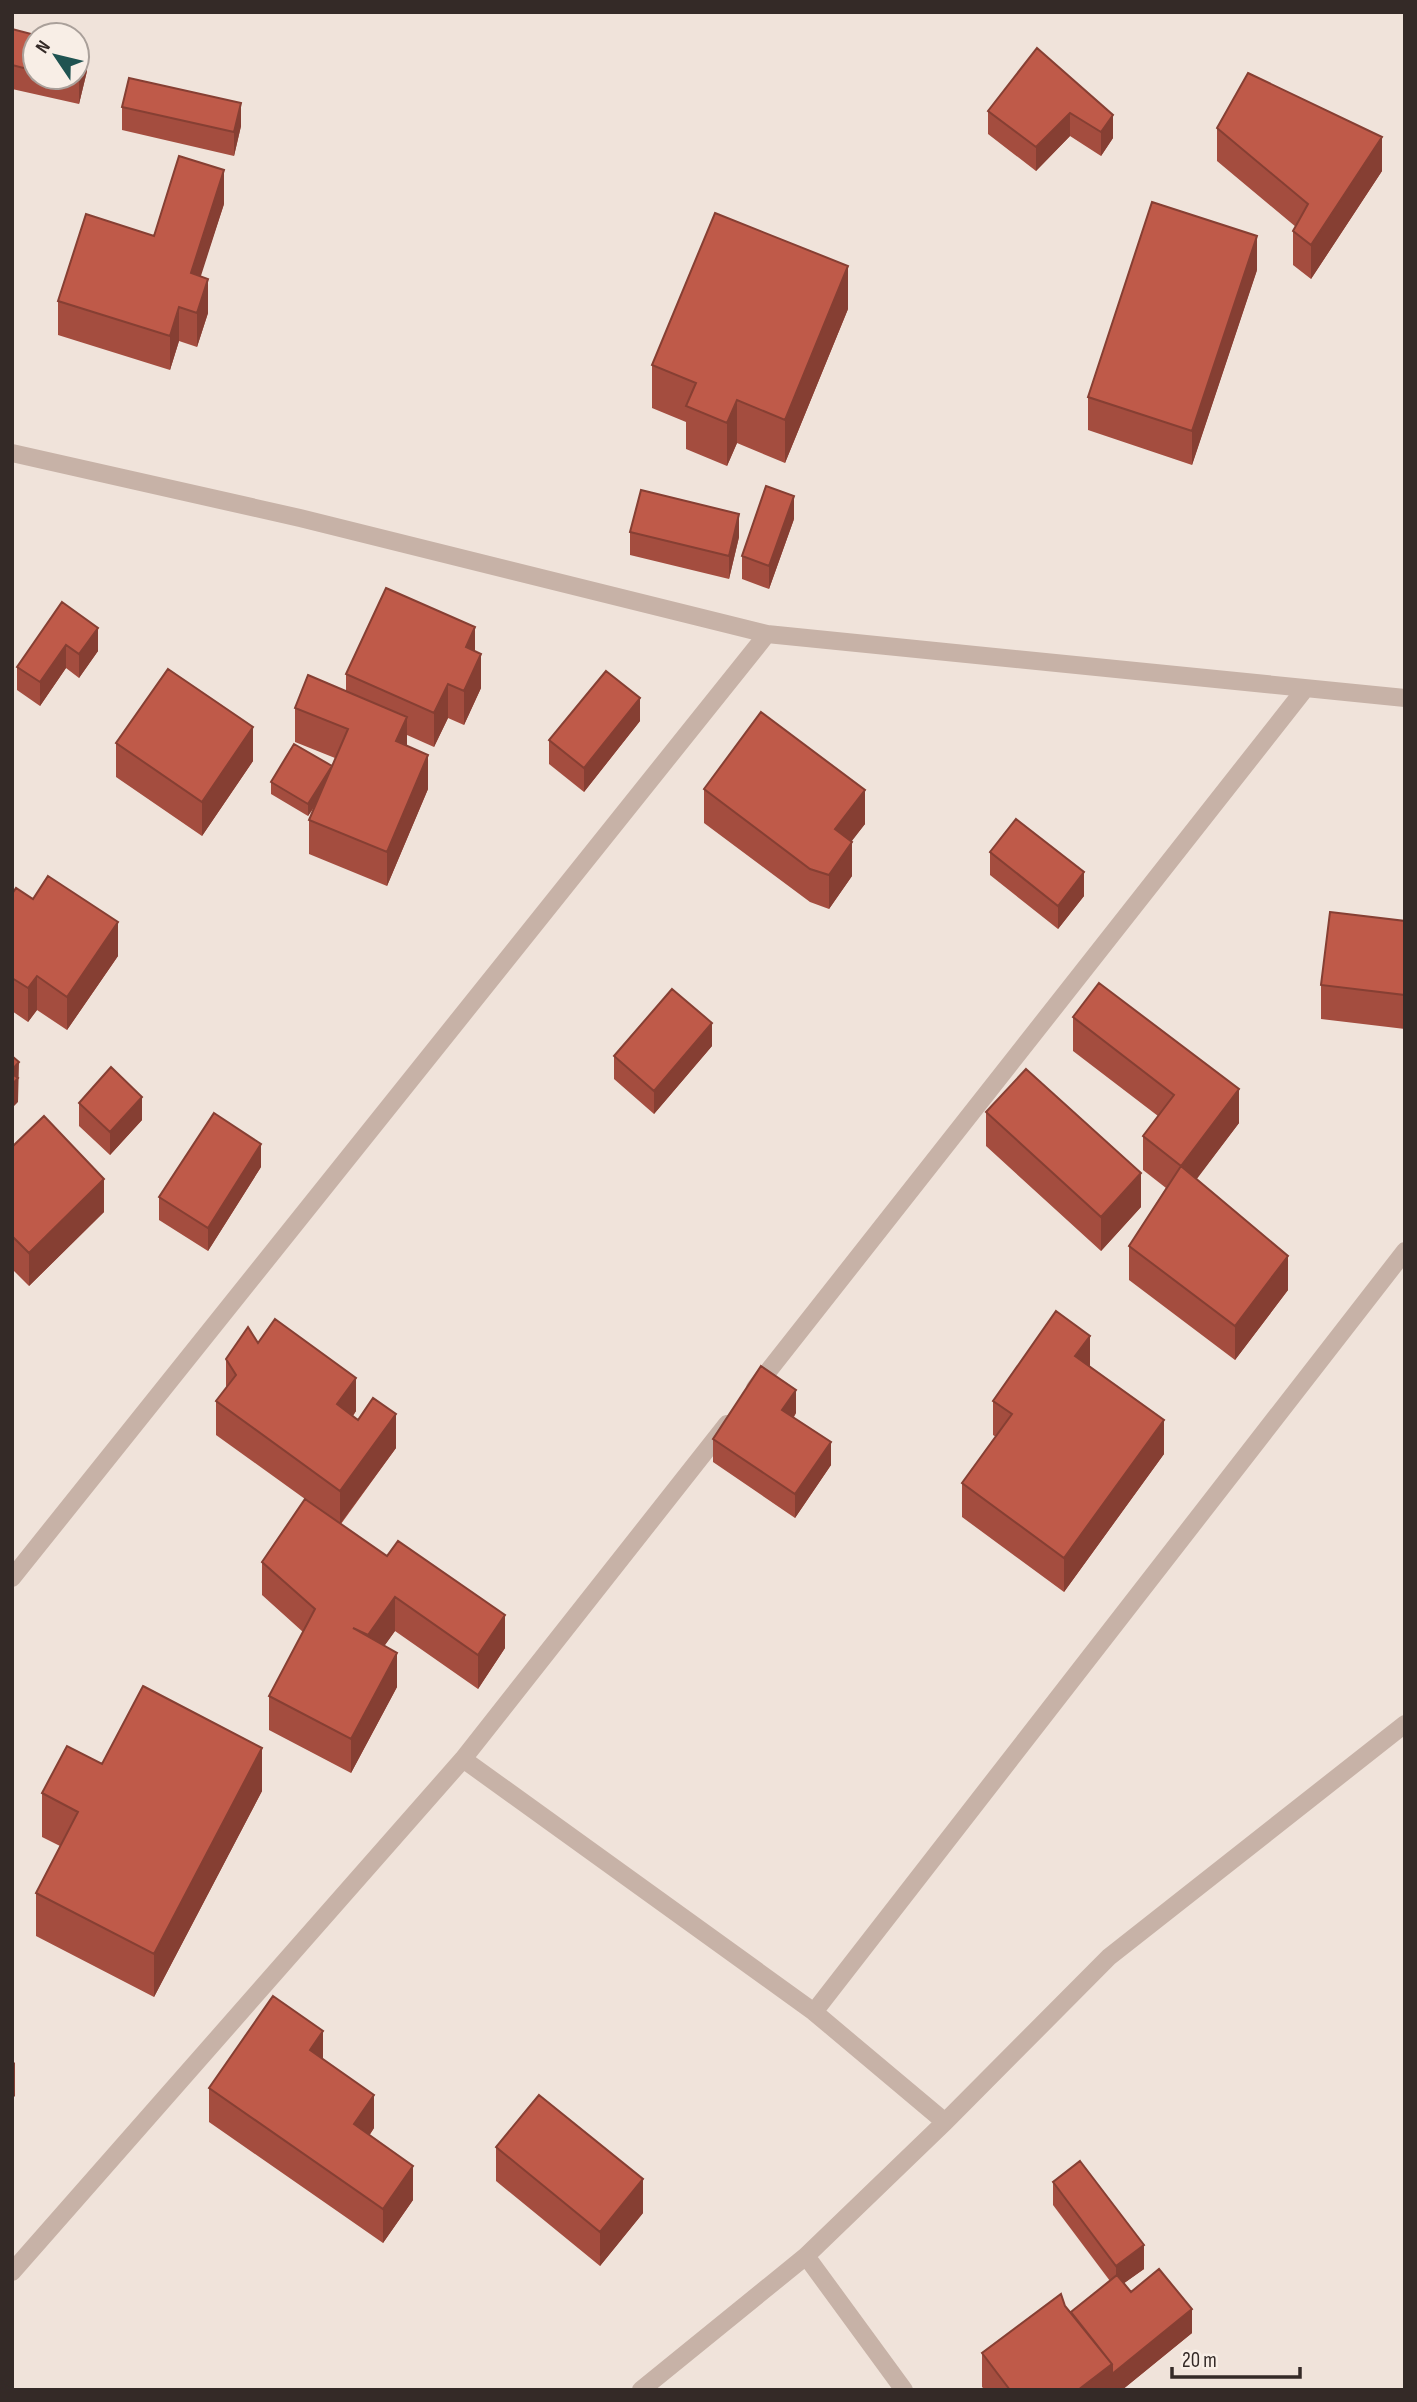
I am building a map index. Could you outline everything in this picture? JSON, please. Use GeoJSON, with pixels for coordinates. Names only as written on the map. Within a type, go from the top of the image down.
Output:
{"type":"FeatureCollection","features":[{"type":"Feature","properties":{"kind":"street"},"geometry":{"type":"LineString","coordinates":[[12,453],[300,518],[768,634],[1405,698]]}},
{"type":"Feature","properties":{"kind":"street"},"geometry":{"type":"LineString","coordinates":[[12,1578],[768,634]]}},
{"type":"Feature","properties":{"kind":"street"},"geometry":{"type":"LineString","coordinates":[[12,2272],[463,1759],[1305,689]]}},
{"type":"Feature","properties":{"kind":"street"},"geometry":{"type":"LineString","coordinates":[[814,2012],[1405,1251]]}},
{"type":"Feature","properties":{"kind":"street"},"geometry":{"type":"LineString","coordinates":[[641,2390],[806,2256],[946,2122],[1110,1957],[1405,1724]]}},
{"type":"Feature","properties":{"kind":"street"},"geometry":{"type":"LineString","coordinates":[[463,1759],[814,2012],[946,2122]]}},
{"type":"Feature","properties":{"kind":"street"},"geometry":{"type":"LineString","coordinates":[[806,2256],[904,2390]]}},
{"type":"Feature","properties":{"kind":"building"},"geometry":{"type":"Polygon","coordinates":[[[12,29],[21,31],[21,67],[12,65],[12,29]]]}},
{"type":"Feature","properties":{"kind":"building"},"geometry":{"type":"Polygon","coordinates":[[[1037,48],[1113,115],[1101,132],[1070,113],[1036,147],[988,111],[1037,48]]]}},
{"type":"Feature","properties":{"kind":"building"},"geometry":{"type":"Polygon","coordinates":[[[1248,73],[1382,137],[1311,245],[1293,231],[1308,204],[1217,128],[1248,73]]]}},
{"type":"Feature","properties":{"kind":"building"},"geometry":{"type":"Polygon","coordinates":[[[129,78],[241,103],[234,132],[122,107],[129,78]]]}},
{"type":"Feature","properties":{"kind":"building"},"geometry":{"type":"Polygon","coordinates":[[[179,156],[224,170],[191,273],[208,279],[197,313],[179,307],[170,336],[58,301],[86,214],[154,236],[179,156]]]}},
{"type":"Feature","properties":{"kind":"building"},"geometry":{"type":"Polygon","coordinates":[[[1152,202],[1257,236],[1192,431],[1088,397],[1152,202]]]}},
{"type":"Feature","properties":{"kind":"building"},"geometry":{"type":"Polygon","coordinates":[[[715,213],[848,266],[785,420],[737,400],[727,423],[686,406],[696,383],[652,365],[715,213]]]}},
{"type":"Feature","properties":{"kind":"building"},"geometry":{"type":"Polygon","coordinates":[[[766,486],[794,496],[769,566],[742,556],[766,486]]]}},
{"type":"Feature","properties":{"kind":"building"},"geometry":{"type":"Polygon","coordinates":[[[641,490],[739,514],[729,556],[630,532],[641,490]]]}},
{"type":"Feature","properties":{"kind":"building"},"geometry":{"type":"Polygon","coordinates":[[[386,588],[475,627],[466,647],[481,654],[464,691],[448,684],[434,713],[346,674],[386,588]]]}},
{"type":"Feature","properties":{"kind":"building"},"geometry":{"type":"Polygon","coordinates":[[[62,602],[98,628],[79,654],[66,645],[40,682],[17,667],[62,602]]]}},
{"type":"Feature","properties":{"kind":"building"},"geometry":{"type":"Polygon","coordinates":[[[168,669],[253,727],[202,802],[116,743],[168,669]]]}},
{"type":"Feature","properties":{"kind":"building"},"geometry":{"type":"Polygon","coordinates":[[[606,671],[640,698],[584,768],[549,740],[606,671]]]}},
{"type":"Feature","properties":{"kind":"building"},"geometry":{"type":"Polygon","coordinates":[[[308,675],[407,717],[396,741],[428,755],[387,852],[309,820],[348,729],[295,708],[308,675]]]}},
{"type":"Feature","properties":{"kind":"building"},"geometry":{"type":"Polygon","coordinates":[[[761,712],[865,790],[835,829],[852,842],[829,875],[810,869],[704,789],[761,712]]]}},
{"type":"Feature","properties":{"kind":"building"},"geometry":{"type":"Polygon","coordinates":[[[294,744],[332,766],[308,804],[271,782],[294,744]]]}},
{"type":"Feature","properties":{"kind":"building"},"geometry":{"type":"Polygon","coordinates":[[[1016,819],[1084,872],[1058,906],[990,852],[1016,819]]]}},
{"type":"Feature","properties":{"kind":"building"},"geometry":{"type":"Polygon","coordinates":[[[48,876],[118,922],[67,997],[37,976],[28,988],[12,978],[12,894],[16,888],[33,899],[48,876]]]}},
{"type":"Feature","properties":{"kind":"building"},"geometry":{"type":"Polygon","coordinates":[[[1330,912],[1405,921],[1405,995],[1321,985],[1330,912]]]}},
{"type":"Feature","properties":{"kind":"building"},"geometry":{"type":"Polygon","coordinates":[[[1099,983],[1239,1089],[1181,1166],[1143,1136],[1174,1095],[1073,1017],[1099,983]]]}},
{"type":"Feature","properties":{"kind":"building"},"geometry":{"type":"Polygon","coordinates":[[[672,989],[712,1023],[654,1091],[614,1056],[672,989]]]}},
{"type":"Feature","properties":{"kind":"building"},"geometry":{"type":"Polygon","coordinates":[[[12,1056],[19,1062],[12,1070],[12,1056]]]}},
{"type":"Feature","properties":{"kind":"building"},"geometry":{"type":"Polygon","coordinates":[[[111,1067],[142,1097],[110,1132],[79,1103],[111,1067]]]}},
{"type":"Feature","properties":{"kind":"building"},"geometry":{"type":"Polygon","coordinates":[[[1026,1069],[1141,1173],[1101,1217],[986,1112],[1026,1069]]]}},
{"type":"Feature","properties":{"kind":"building"},"geometry":{"type":"Polygon","coordinates":[[[12,1074],[18,1078],[12,1085],[12,1074]]]}},
{"type":"Feature","properties":{"kind":"building"},"geometry":{"type":"Polygon","coordinates":[[[214,1113],[261,1144],[208,1228],[159,1197],[214,1113]]]}},
{"type":"Feature","properties":{"kind":"building"},"geometry":{"type":"Polygon","coordinates":[[[44,1116],[104,1179],[29,1253],[12,1236],[12,1147],[44,1116]]]}},
{"type":"Feature","properties":{"kind":"building"},"geometry":{"type":"Polygon","coordinates":[[[1181,1166],[1288,1256],[1235,1326],[1129,1246],[1181,1166]]]}},
{"type":"Feature","properties":{"kind":"building"},"geometry":{"type":"Polygon","coordinates":[[[1056,1311],[1090,1336],[1075,1356],[1164,1420],[1064,1558],[962,1483],[1012,1414],[993,1401],[1056,1311]]]}},
{"type":"Feature","properties":{"kind":"building"},"geometry":{"type":"Polygon","coordinates":[[[275,1319],[356,1378],[337,1404],[358,1420],[373,1398],[396,1414],[340,1491],[216,1401],[236,1375],[226,1359],[248,1327],[258,1343],[275,1319]]]}},
{"type":"Feature","properties":{"kind":"building"},"geometry":{"type":"Polygon","coordinates":[[[761,1366],[796,1390],[782,1410],[831,1442],[795,1494],[713,1439],[761,1366]]]}},
{"type":"Feature","properties":{"kind":"building"},"geometry":{"type":"Polygon","coordinates":[[[305,1499],[387,1556],[398,1541],[505,1615],[478,1655],[395,1597],[368,1635],[353,1628],[397,1653],[351,1739],[269,1696],[315,1609],[262,1562],[305,1499]]]}},
{"type":"Feature","properties":{"kind":"building"},"geometry":{"type":"Polygon","coordinates":[[[143,1686],[262,1748],[154,1954],[36,1893],[78,1812],[42,1793],[67,1746],[102,1764],[143,1686]]]}},
{"type":"Feature","properties":{"kind":"building"},"geometry":{"type":"Polygon","coordinates":[[[273,1996],[323,2031],[310,2050],[374,2095],[354,2124],[413,2166],[383,2209],[209,2088],[273,1996]]]}},
{"type":"Feature","properties":{"kind":"building"},"geometry":{"type":"Polygon","coordinates":[[[539,2095],[643,2179],[600,2232],[496,2147],[539,2095]]]}},
{"type":"Feature","properties":{"kind":"building"},"geometry":{"type":"Polygon","coordinates":[[[1080,2161],[1144,2245],[1116,2266],[1053,2182],[1080,2161]]]}},
{"type":"Feature","properties":{"kind":"building"},"geometry":{"type":"Polygon","coordinates":[[[1159,2269],[1192,2309],[1112,2374],[1112,2364],[1071,2312],[1117,2275],[1131,2292],[1159,2269]]]}},
{"type":"Feature","properties":{"kind":"building"},"geometry":{"type":"Polygon","coordinates":[[[1061,2294],[1065,2306],[1112,2364],[1078,2390],[1010,2390],[982,2353],[1061,2294]]]}}]}
